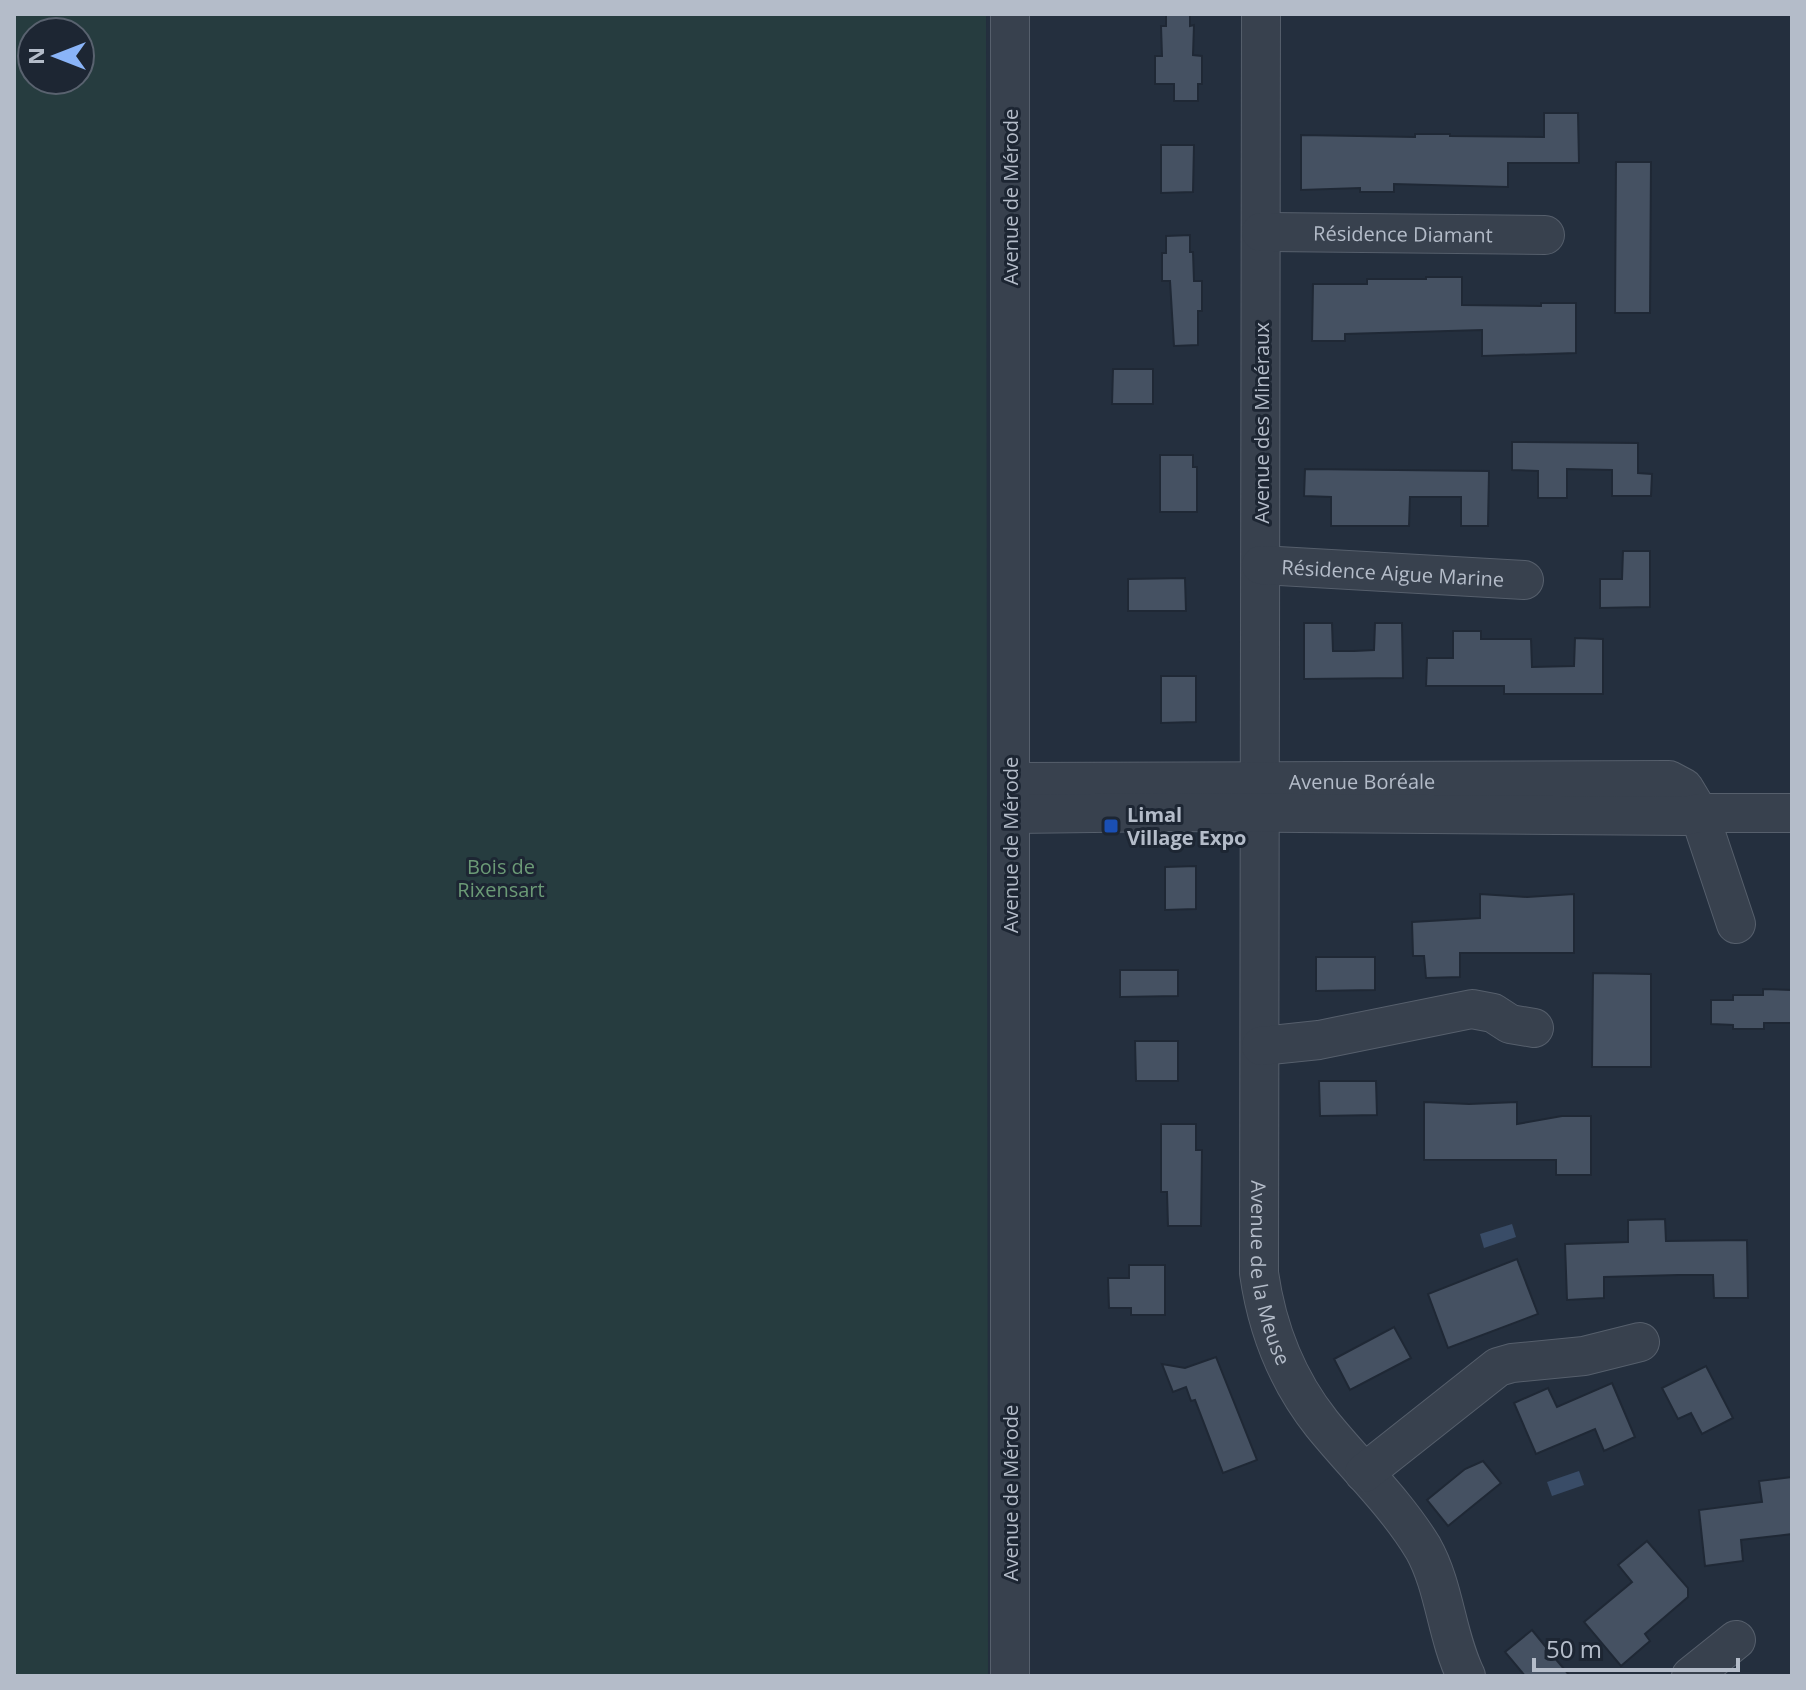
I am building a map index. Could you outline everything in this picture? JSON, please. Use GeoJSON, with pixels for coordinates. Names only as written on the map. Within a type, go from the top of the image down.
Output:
{"type":"FeatureCollection","features":[{"type":"Feature","properties":{"kind":"street","name":"Avenue de Mérode"},"geometry":{"type":"LineString","coordinates":[[1010,14],[1010,1676]]}},
{"type":"Feature","properties":{"kind":"street","name":"Avenue des Minéraux"},"geometry":{"type":"LineString","coordinates":[[1259,797],[1261,232],[1269,20]]}},
{"type":"Feature","properties":{"kind":"street","name":"Résidence Diamant"},"geometry":{"type":"LineString","coordinates":[[1261,232],[1545,235]]}},
{"type":"Feature","properties":{"kind":"street","name":"Résidence Aigue Marine"},"geometry":{"type":"LineString","coordinates":[[1261,565],[1524,580]]}},
{"type":"Feature","properties":{"kind":"street","name":"Avenue Boréale"},"geometry":{"type":"LineString","coordinates":[[1010,798],[1171,812],[1259,797],[1685,816],[1699,813],[1792,813]]}},
{"type":"Feature","properties":{"kind":"street","name":"Avenue de la Meuse"},"geometry":{"type":"LineString","coordinates":[[1259,797],[1261,1046],[1258,1245],[1266,1315],[1291,1379],[1321,1423],[1401,1515],[1425,1552],[1434,1571],[1453,1644],[1466,1676]]}},
{"type":"Feature","properties":{"kind":"street"},"geometry":{"type":"LineString","coordinates":[[1699,813],[1736,924]]}},
{"type":"Feature","properties":{"kind":"street"},"geometry":{"type":"LineString","coordinates":[[1261,1046],[1319,1040],[1472,1009],[1493,1013],[1510,1024],[1534,1028]]}},
{"type":"Feature","properties":{"kind":"street"},"geometry":{"type":"LineString","coordinates":[[1364,1473],[1498,1367],[1584,1356],[1640,1342]]}},
{"type":"Feature","properties":{"kind":"street"},"geometry":{"type":"LineString","coordinates":[[1691,1676],[1736,1640]]}},
{"type":"Feature","properties":{"kind":"green space","name":"Bois de Rixensart"},"geometry":{"type":"Polygon","coordinates":[[[14,14],[986,14],[988,1676],[14,1676],[14,14]]]}},
{"type":"Feature","properties":{"kind":"water"},"geometry":{"type":"Polygon","coordinates":[[[1512,1224],[1516,1237],[1484,1248],[1480,1234],[1512,1224]]]}},
{"type":"Feature","properties":{"kind":"water"},"geometry":{"type":"Polygon","coordinates":[[[1579,1471],[1584,1485],[1552,1496],[1547,1482],[1579,1471]]]}},
{"type":"Feature","properties":{"kind":"building"},"geometry":{"type":"Polygon","coordinates":[[[1166,14],[1190,14],[1190,26],[1194,25],[1193,55],[1202,56],[1202,84],[1198,84],[1198,101],[1174,101],[1174,84],[1155,84],[1155,56],[1162,56],[1161,26],[1166,26],[1166,14]]]}},
{"type":"Feature","properties":{"kind":"building"},"geometry":{"type":"Polygon","coordinates":[[[1544,113],[1578,113],[1579,163],[1508,163],[1508,187],[1394,184],[1394,192],[1360,192],[1360,188],[1301,190],[1301,135],[1544,137],[1544,113]]]}},
{"type":"Feature","properties":{"kind":"building"},"geometry":{"type":"Polygon","coordinates":[[[1161,145],[1194,145],[1193,192],[1161,193],[1161,145]]]}},
{"type":"Feature","properties":{"kind":"building"},"geometry":{"type":"Polygon","coordinates":[[[1616,162],[1651,162],[1650,313],[1615,313],[1616,162]]]}},
{"type":"Feature","properties":{"kind":"building"},"geometry":{"type":"Polygon","coordinates":[[[1190,235],[1194,281],[1202,281],[1198,345],[1174,346],[1170,281],[1162,281],[1162,253],[1166,253],[1166,236],[1190,235]]]}},
{"type":"Feature","properties":{"kind":"building"},"geometry":{"type":"Polygon","coordinates":[[[1462,277],[1462,305],[1576,303],[1576,353],[1482,356],[1482,330],[1345,334],[1345,341],[1312,341],[1313,284],[1367,284],[1367,279],[1462,277]]]}},
{"type":"Feature","properties":{"kind":"building"},"geometry":{"type":"Polygon","coordinates":[[[1113,369],[1153,369],[1153,404],[1112,404],[1113,369]]]}},
{"type":"Feature","properties":{"kind":"building"},"geometry":{"type":"Polygon","coordinates":[[[1512,442],[1638,443],[1638,473],[1652,474],[1651,496],[1612,496],[1612,470],[1567,469],[1567,498],[1538,498],[1538,471],[1512,470],[1512,442]]]}},
{"type":"Feature","properties":{"kind":"building"},"geometry":{"type":"Polygon","coordinates":[[[1160,455],[1193,455],[1193,467],[1197,467],[1197,512],[1160,512],[1160,455]]]}},
{"type":"Feature","properties":{"kind":"building"},"geometry":{"type":"Polygon","coordinates":[[[1305,469],[1489,471],[1488,526],[1461,526],[1461,497],[1410,497],[1409,526],[1331,526],[1331,497],[1304,496],[1305,469]]]}},
{"type":"Feature","properties":{"kind":"building"},"geometry":{"type":"Polygon","coordinates":[[[1623,551],[1650,551],[1650,607],[1600,608],[1600,579],[1622,579],[1623,551]]]}},
{"type":"Feature","properties":{"kind":"building"},"geometry":{"type":"Polygon","coordinates":[[[1185,578],[1186,611],[1128,611],[1128,579],[1185,578]]]}},
{"type":"Feature","properties":{"kind":"building"},"geometry":{"type":"Polygon","coordinates":[[[1304,623],[1332,623],[1333,651],[1354,651],[1374,650],[1375,623],[1402,623],[1403,678],[1304,679],[1304,623]]]}},
{"type":"Feature","properties":{"kind":"building"},"geometry":{"type":"Polygon","coordinates":[[[1453,631],[1481,631],[1481,639],[1531,639],[1532,667],[1574,666],[1575,638],[1603,639],[1603,694],[1504,694],[1504,686],[1426,686],[1427,658],[1453,658],[1453,631]]]}},
{"type":"Feature","properties":{"kind":"building"},"geometry":{"type":"Polygon","coordinates":[[[1161,676],[1196,676],[1196,722],[1161,723],[1161,676]]]}},
{"type":"Feature","properties":{"kind":"building"},"geometry":{"type":"Polygon","coordinates":[[[1196,866],[1196,909],[1165,910],[1165,867],[1196,866]]]}},
{"type":"Feature","properties":{"kind":"building"},"geometry":{"type":"Polygon","coordinates":[[[1480,894],[1527,897],[1574,894],[1574,953],[1460,953],[1460,977],[1426,978],[1424,956],[1413,956],[1412,922],[1480,918],[1480,894]]]}},
{"type":"Feature","properties":{"kind":"building"},"geometry":{"type":"Polygon","coordinates":[[[1316,957],[1375,957],[1375,990],[1316,991],[1316,957]]]}},
{"type":"Feature","properties":{"kind":"building"},"geometry":{"type":"Polygon","coordinates":[[[1120,970],[1178,970],[1178,996],[1120,997],[1120,970]]]}},
{"type":"Feature","properties":{"kind":"building"},"geometry":{"type":"Polygon","coordinates":[[[1593,973],[1651,974],[1651,1067],[1592,1067],[1593,973]]]}},
{"type":"Feature","properties":{"kind":"building"},"geometry":{"type":"Polygon","coordinates":[[[1763,989],[1792,990],[1792,1023],[1764,1023],[1764,1029],[1733,1029],[1733,1025],[1711,1024],[1711,1000],[1733,1000],[1733,995],[1763,995],[1763,989]]]}},
{"type":"Feature","properties":{"kind":"building"},"geometry":{"type":"Polygon","coordinates":[[[1135,1041],[1178,1041],[1178,1081],[1136,1081],[1135,1041]]]}},
{"type":"Feature","properties":{"kind":"building"},"geometry":{"type":"Polygon","coordinates":[[[1319,1081],[1376,1081],[1377,1115],[1320,1116],[1319,1081]]]}},
{"type":"Feature","properties":{"kind":"building"},"geometry":{"type":"Polygon","coordinates":[[[1424,1102],[1517,1102],[1517,1124],[1562,1116],[1591,1116],[1591,1175],[1556,1175],[1556,1160],[1424,1160],[1424,1102]]]}},
{"type":"Feature","properties":{"kind":"building"},"geometry":{"type":"Polygon","coordinates":[[[1161,1124],[1196,1124],[1196,1150],[1202,1150],[1201,1226],[1168,1226],[1167,1192],[1161,1192],[1161,1124]]]}},
{"type":"Feature","properties":{"kind":"building"},"geometry":{"type":"Polygon","coordinates":[[[1665,1219],[1666,1241],[1747,1240],[1748,1298],[1714,1298],[1713,1275],[1678,1275],[1604,1277],[1604,1298],[1567,1300],[1565,1244],[1628,1242],[1628,1220],[1665,1219]]]}},
{"type":"Feature","properties":{"kind":"building"},"geometry":{"type":"Polygon","coordinates":[[[1517,1259],[1538,1314],[1448,1348],[1428,1294],[1517,1259]]]}},
{"type":"Feature","properties":{"kind":"building"},"geometry":{"type":"Polygon","coordinates":[[[1129,1265],[1165,1265],[1165,1315],[1131,1315],[1131,1308],[1109,1308],[1108,1278],[1129,1278],[1129,1265]]]}},
{"type":"Feature","properties":{"kind":"building"},"geometry":{"type":"Polygon","coordinates":[[[1394,1327],[1411,1358],[1350,1390],[1334,1359],[1394,1327]]]}},
{"type":"Feature","properties":{"kind":"building"},"geometry":{"type":"Polygon","coordinates":[[[1216,1357],[1257,1460],[1223,1473],[1195,1400],[1191,1401],[1186,1387],[1173,1392],[1162,1364],[1185,1368],[1216,1357]]]}},
{"type":"Feature","properties":{"kind":"building"},"geometry":{"type":"Polygon","coordinates":[[[1706,1366],[1733,1418],[1702,1434],[1691,1413],[1678,1419],[1662,1388],[1706,1366]]]}},
{"type":"Feature","properties":{"kind":"building"},"geometry":{"type":"Polygon","coordinates":[[[1612,1383],[1635,1437],[1604,1451],[1595,1429],[1536,1454],[1514,1403],[1548,1388],[1557,1407],[1612,1383]]]}},
{"type":"Feature","properties":{"kind":"building"},"geometry":{"type":"Polygon","coordinates":[[[1483,1461],[1501,1483],[1448,1526],[1427,1500],[1465,1469],[1483,1461]]]}},
{"type":"Feature","properties":{"kind":"building"},"geometry":{"type":"Polygon","coordinates":[[[1792,1477],[1792,1534],[1741,1540],[1743,1561],[1705,1566],[1699,1510],[1762,1502],[1759,1481],[1792,1477]]]}},
{"type":"Feature","properties":{"kind":"building"},"geometry":{"type":"Polygon","coordinates":[[[1647,1541],[1688,1588],[1688,1597],[1645,1634],[1650,1641],[1621,1666],[1584,1622],[1632,1582],[1618,1565],[1647,1541]]]}},
{"type":"Feature","properties":{"kind":"building"},"geometry":{"type":"Polygon","coordinates":[[[1532,1630],[1570,1676],[1525,1676],[1505,1652],[1532,1630]]]}},
{"type":"Feature","properties":{"kind":"place","name":"Limal Village Expo"},"geometry":{"type":"Point","coordinates":[1111,826]}}]}
